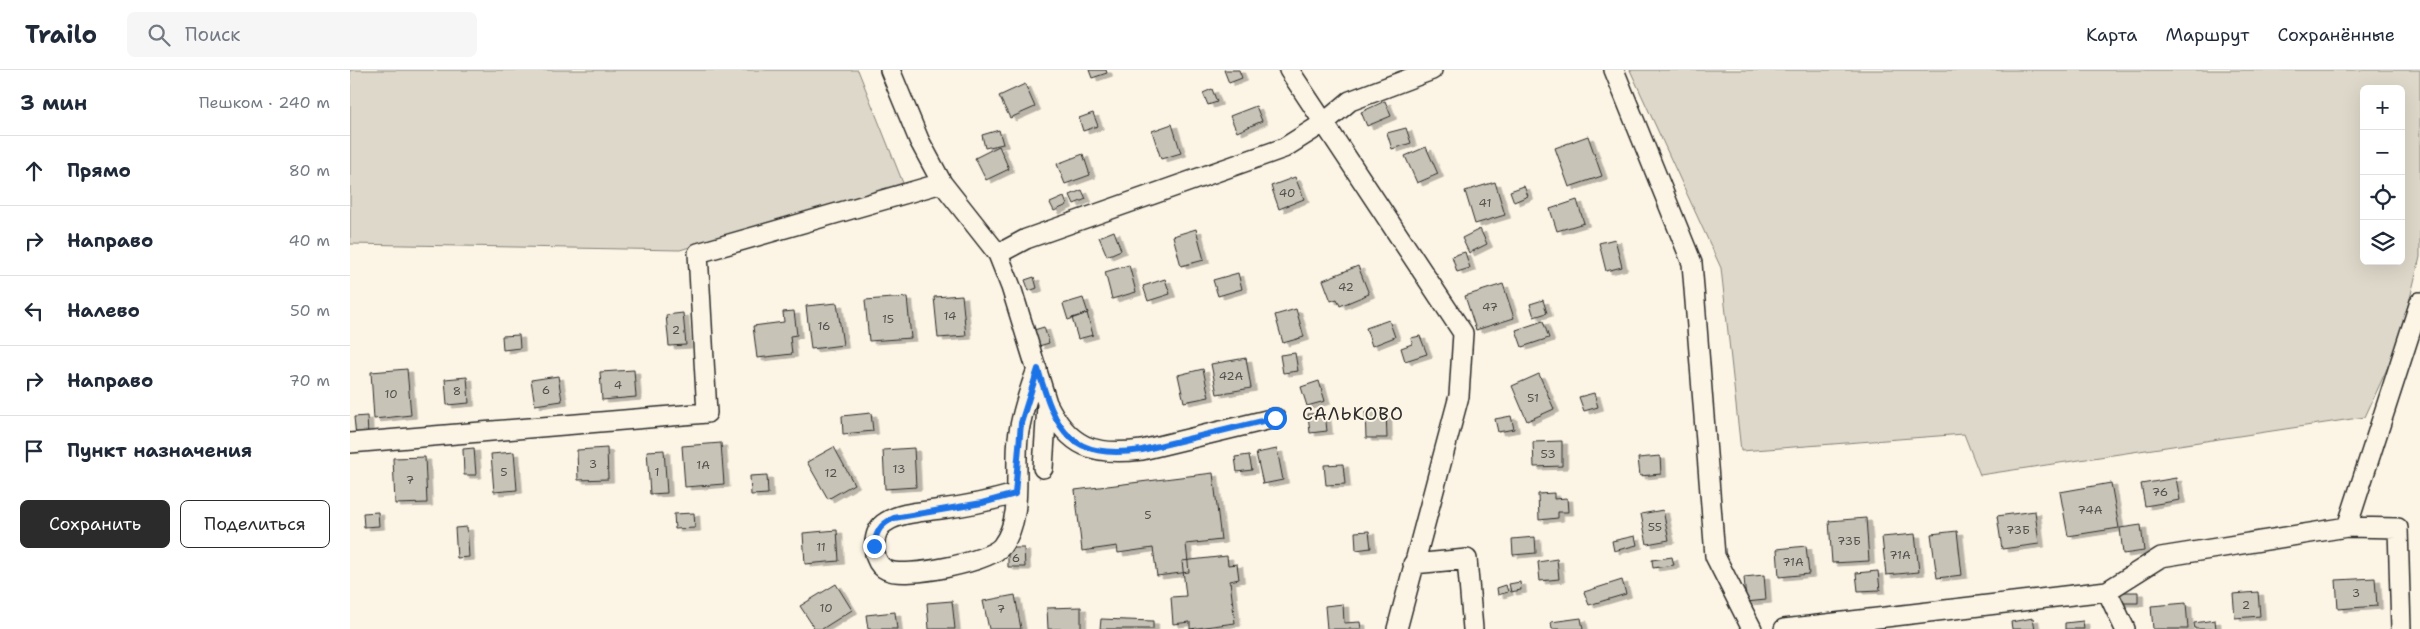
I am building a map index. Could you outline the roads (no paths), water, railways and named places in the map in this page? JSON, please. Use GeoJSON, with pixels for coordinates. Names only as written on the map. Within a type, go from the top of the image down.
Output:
{"type":"FeatureCollection","features":[{"type":"Feature","properties":{"kind":"street"},"geometry":{"type":"LineString","coordinates":[[890,70],[918,140],[942,183],[998,254],[1038,369],[1047,403],[1055,420],[1075,442],[1089,449],[1121,453],[1142,450],[1275,418]]}},
{"type":"Feature","properties":{"kind":"street"},"geometry":{"type":"LineString","coordinates":[[1289,70],[1463,333],[1459,396],[1397,629]]}},
{"type":"Feature","properties":{"kind":"street"},"geometry":{"type":"LineString","coordinates":[[998,254],[1026,240],[1284,148],[1324,122],[1350,101],[1432,70]]}},
{"type":"Feature","properties":{"kind":"street"},"geometry":{"type":"LineString","coordinates":[[1614,70],[1692,263],[1715,556],[1752,629]]}},
{"type":"Feature","properties":{"kind":"street"},"geometry":{"type":"LineString","coordinates":[[350,443],[707,413],[698,253],[942,183]]}},
{"type":"Feature","properties":{"kind":"street"},"geometry":{"type":"LineString","coordinates":[[2347,527],[2420,302]]}},
{"type":"Feature","properties":{"kind":"street"},"geometry":{"type":"LineString","coordinates":[[1015,494],[982,503],[906,514],[885,523],[878,530],[875,538],[877,561],[887,571],[904,573],[964,564],[992,554],[1001,547],[1008,535],[1015,494],[1021,423],[1038,369]]}},
{"type":"Feature","properties":{"kind":"street"},"geometry":{"type":"LineString","coordinates":[[1043,468],[1047,403]]}},
{"type":"Feature","properties":{"kind":"street"},"geometry":{"type":"LineString","coordinates":[[1784,629],[2107,591],[2160,557],[2347,527],[2398,528],[2401,629]]}},
{"type":"Feature","properties":{"kind":"street"},"geometry":{"type":"LineString","coordinates":[[1413,564],[1467,559],[1472,629]]}},
{"type":"Feature","properties":{"kind":"street"},"geometry":{"type":"LineString","coordinates":[[2107,591],[2125,629]]}},
{"type":"Feature","properties":{"kind":"district","name":"САЛЬКОВО"},"geometry":{"type":"Point","coordinates":[1353,414]}}]}
